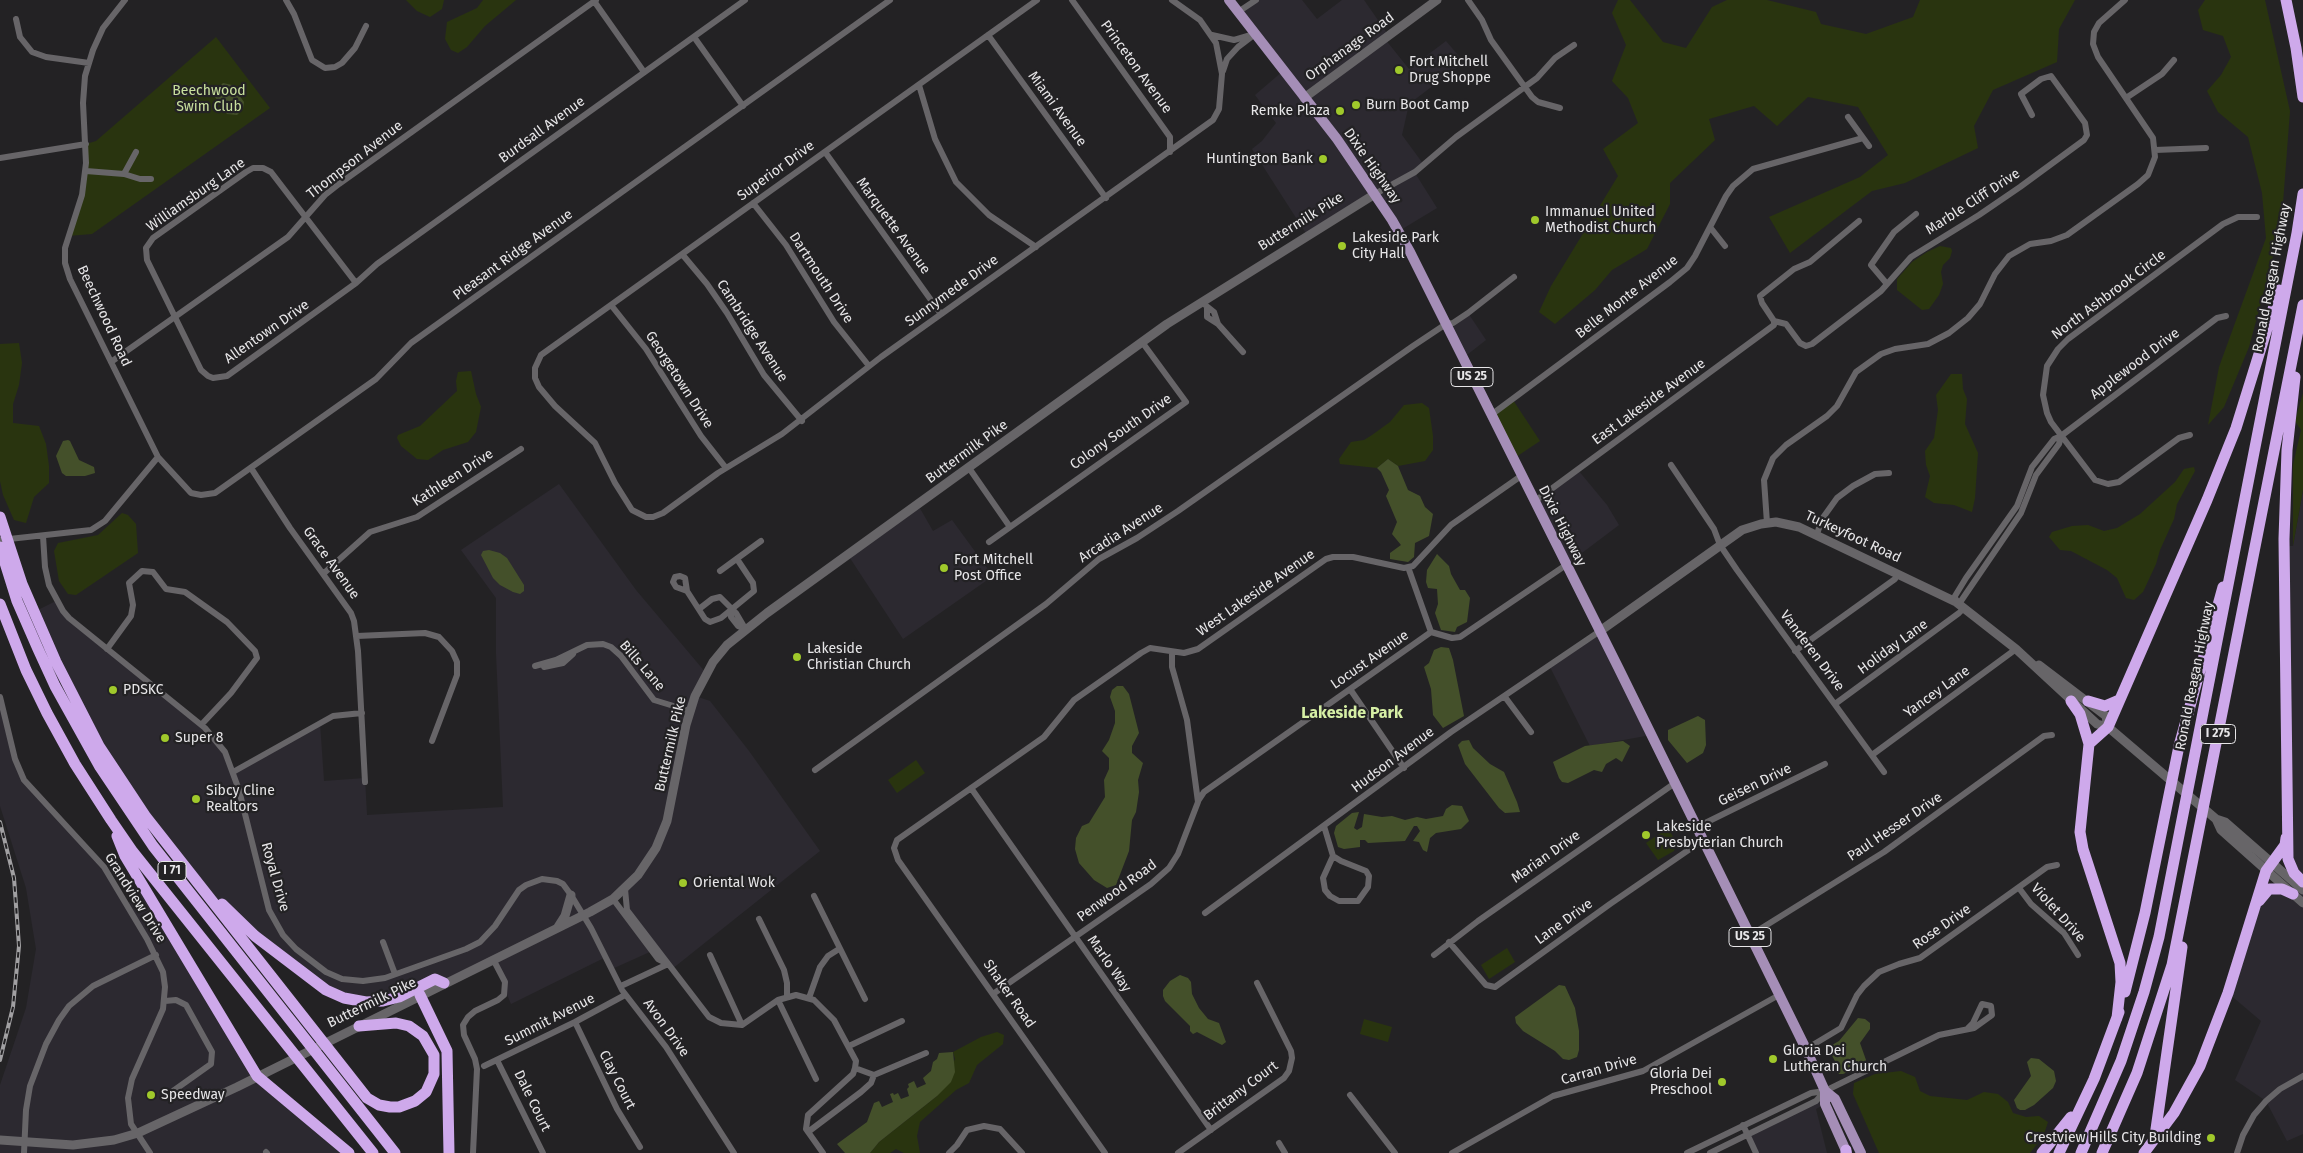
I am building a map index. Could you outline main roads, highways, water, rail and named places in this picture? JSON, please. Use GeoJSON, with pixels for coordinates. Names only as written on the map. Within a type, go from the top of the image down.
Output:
{"type":"FeatureCollection","features":[{"type":"Feature","properties":{"kind":"highway"},"geometry":{"type":"LineString","coordinates":[[2286,0],[2296,48],[2303,97]]}},
{"type":"Feature","properties":{"kind":"highway","name":"Ronald Reagan Highway"},"geometry":{"type":"LineString","coordinates":[[2081,1153],[2121,1061],[2144,992],[2165,908],[2297,233],[2303,194]]}},
{"type":"Feature","properties":{"kind":"highway"},"geometry":{"type":"LineString","coordinates":[[2089,744],[2108,727],[2224,461],[2257,365],[2297,233]]}},
{"type":"Feature","properties":{"kind":"highway","name":"I 275"},"geometry":{"type":"LineString","coordinates":[[2102,1153],[2134,1082],[2172,964],[2303,305]]}},
{"type":"Feature","properties":{"kind":"highway"},"geometry":{"type":"LineString","coordinates":[[2303,310],[2287,450],[2284,502],[2289,866],[2303,882]]}},
{"type":"Feature","properties":{"kind":"highway"},"geometry":{"type":"LineString","coordinates":[[0,519],[5,554],[45,638],[90,728],[120,780],[146,817],[367,1098],[379,1105],[399,1107],[415,1101],[426,1092],[434,1074],[434,1055],[423,1036],[409,1026],[396,1023],[358,1026]]}},
{"type":"Feature","properties":{"kind":"highway","name":"I 71"},"geometry":{"type":"LineString","coordinates":[[5,554],[17,601],[55,686],[100,768],[153,846],[395,1153]]}},
{"type":"Feature","properties":{"kind":"highway"},"geometry":{"type":"LineString","coordinates":[[2059,1153],[2085,1097],[2117,1018],[2137,951],[2188,708],[2220,593],[2231,573]]}},
{"type":"Feature","properties":{"kind":"highway","name":"I 71"},"geometry":{"type":"LineString","coordinates":[[0,604],[26,670],[47,714],[74,764],[111,820],[134,852],[373,1153]]}},
{"type":"Feature","properties":{"kind":"highway"},"geometry":{"type":"LineString","coordinates":[[2088,701],[2105,706],[2119,700]]}},
{"type":"Feature","properties":{"kind":"highway"},"geometry":{"type":"LineString","coordinates":[[2071,701],[2080,714],[2089,744],[2080,832],[2083,849],[2120,963],[2121,982],[2117,1018]]}},
{"type":"Feature","properties":{"kind":"highway"},"geometry":{"type":"LineString","coordinates":[[90,728],[139,800],[216,898],[255,936],[326,990],[344,998],[372,1002],[399,997],[435,979],[444,983]]}},
{"type":"Feature","properties":{"kind":"highway"},"geometry":{"type":"LineString","coordinates":[[111,820],[125,856],[257,1076],[349,1153]]}},
{"type":"Feature","properties":{"kind":"highway"},"geometry":{"type":"LineString","coordinates":[[2144,1153],[2174,1113],[2210,1044],[2269,866],[2285,845],[2288,832]]}},
{"type":"Feature","properties":{"kind":"highway"},"geometry":{"type":"LineString","coordinates":[[2153,1153],[2177,989],[2190,874]]}},
{"type":"Feature","properties":{"kind":"highway"},"geometry":{"type":"LineString","coordinates":[[2254,909],[2260,898],[2269,889],[2298,892]]}},
{"type":"Feature","properties":{"kind":"highway"},"geometry":{"type":"LineString","coordinates":[[420,995],[447,1051],[449,1153]]}},
{"type":"Feature","properties":{"kind":"highway"},"geometry":{"type":"LineString","coordinates":[[2042,1153],[2085,1097]]}},
{"type":"Feature","properties":{"kind":"main road","name":"Dixie Highway"},"geometry":{"type":"LineString","coordinates":[[1229,0],[1337,139],[1399,231],[1600,631],[1806,1050],[1825,1091],[1825,1104],[1846,1152]]}},
{"type":"Feature","properties":{"kind":"main road","name":"Orphanage Road"},"geometry":{"type":"LineString","coordinates":[[1304,98],[1437,0]]}},
{"type":"Feature","properties":{"kind":"main road","name":"Buttermilk Pike"},"geometry":{"type":"LineString","coordinates":[[0,1140],[73,1145],[108,1141],[138,1133],[286,1062],[614,899],[649,862],[662,835],[671,806],[694,696],[713,662],[728,645],[1142,342],[1374,194]]}},
{"type":"Feature","properties":{"kind":"main road","name":"Turkeyfoot Road"},"geometry":{"type":"LineString","coordinates":[[1600,631],[1742,530],[1767,523],[1791,524],[1817,534],[1956,602],[2016,649],[2088,701],[2106,716],[2108,727]]}},
{"type":"Feature","properties":{"kind":"main road","name":"Turkeyfoot Road"},"geometry":{"type":"LineString","coordinates":[[2016,649],[2097,724],[2108,727],[2216,819],[2221,830],[2269,866],[2298,892],[2303,903]]}},
{"type":"Feature","properties":{"kind":"main road"},"geometry":{"type":"LineString","coordinates":[[558,928],[565,916],[571,895]]}},
{"type":"Feature","properties":{"kind":"main road","name":"Dixie Highway"},"geometry":{"type":"LineString","coordinates":[[1825,1091],[1835,1099],[1861,1153]]}},
{"type":"Feature","properties":{"kind":"railway"},"geometry":{"type":"LineString","coordinates":[[0,822],[14,878],[19,946],[13,1007],[0,1060]]}},
{"type":"Feature","properties":{"kind":"place","name":"Fort Mitchell Drug Shoppe"},"geometry":{"type":"Point","coordinates":[1399,70]}},
{"type":"Feature","properties":{"kind":"place","name":"Burn Boot Camp"},"geometry":{"type":"Point","coordinates":[1356,105]}},
{"type":"Feature","properties":{"kind":"place","name":"Remke Plaza"},"geometry":{"type":"Point","coordinates":[1340,111]}},
{"type":"Feature","properties":{"kind":"place","name":"Huntington Bank"},"geometry":{"type":"Point","coordinates":[1323,159]}},
{"type":"Feature","properties":{"kind":"place","name":"Immanuel United Methodist Church"},"geometry":{"type":"Point","coordinates":[1535,220]}},
{"type":"Feature","properties":{"kind":"place","name":"Lakeside Park City Hall"},"geometry":{"type":"Point","coordinates":[1342,246]}},
{"type":"Feature","properties":{"kind":"place","name":"Fort Mitchell Post Office"},"geometry":{"type":"Point","coordinates":[944,568]}},
{"type":"Feature","properties":{"kind":"place","name":"Lakeside Christian Church"},"geometry":{"type":"Point","coordinates":[797,657]}},
{"type":"Feature","properties":{"kind":"place","name":"PDSKC"},"geometry":{"type":"Point","coordinates":[113,690]}},
{"type":"Feature","properties":{"kind":"place","name":"Super 8"},"geometry":{"type":"Point","coordinates":[165,738]}},
{"type":"Feature","properties":{"kind":"place","name":"Sibcy Cline Realtors"},"geometry":{"type":"Point","coordinates":[196,799]}},
{"type":"Feature","properties":{"kind":"place","name":"Lakeside Presbyterian Church"},"geometry":{"type":"Point","coordinates":[1646,835]}},
{"type":"Feature","properties":{"kind":"place","name":"Oriental Wok"},"geometry":{"type":"Point","coordinates":[683,883]}},
{"type":"Feature","properties":{"kind":"place","name":"Gloria Dei Lutheran Church"},"geometry":{"type":"Point","coordinates":[1773,1059]}},
{"type":"Feature","properties":{"kind":"place","name":"Gloria Dei Preschool"},"geometry":{"type":"Point","coordinates":[1722,1082]}},
{"type":"Feature","properties":{"kind":"place","name":"Speedway"},"geometry":{"type":"Point","coordinates":[151,1095]}},
{"type":"Feature","properties":{"kind":"place","name":"Crestview Hills City Building"},"geometry":{"type":"Point","coordinates":[2211,1138]}},
{"type":"Feature","properties":{"kind":"district","name":"Lakeside Park"},"geometry":{"type":"Point","coordinates":[1352,714]}},
{"type":"Feature","properties":{"kind":"park label","name":"Beechwood Swim Club"},"geometry":{"type":"Point","coordinates":[209,99]}}]}
